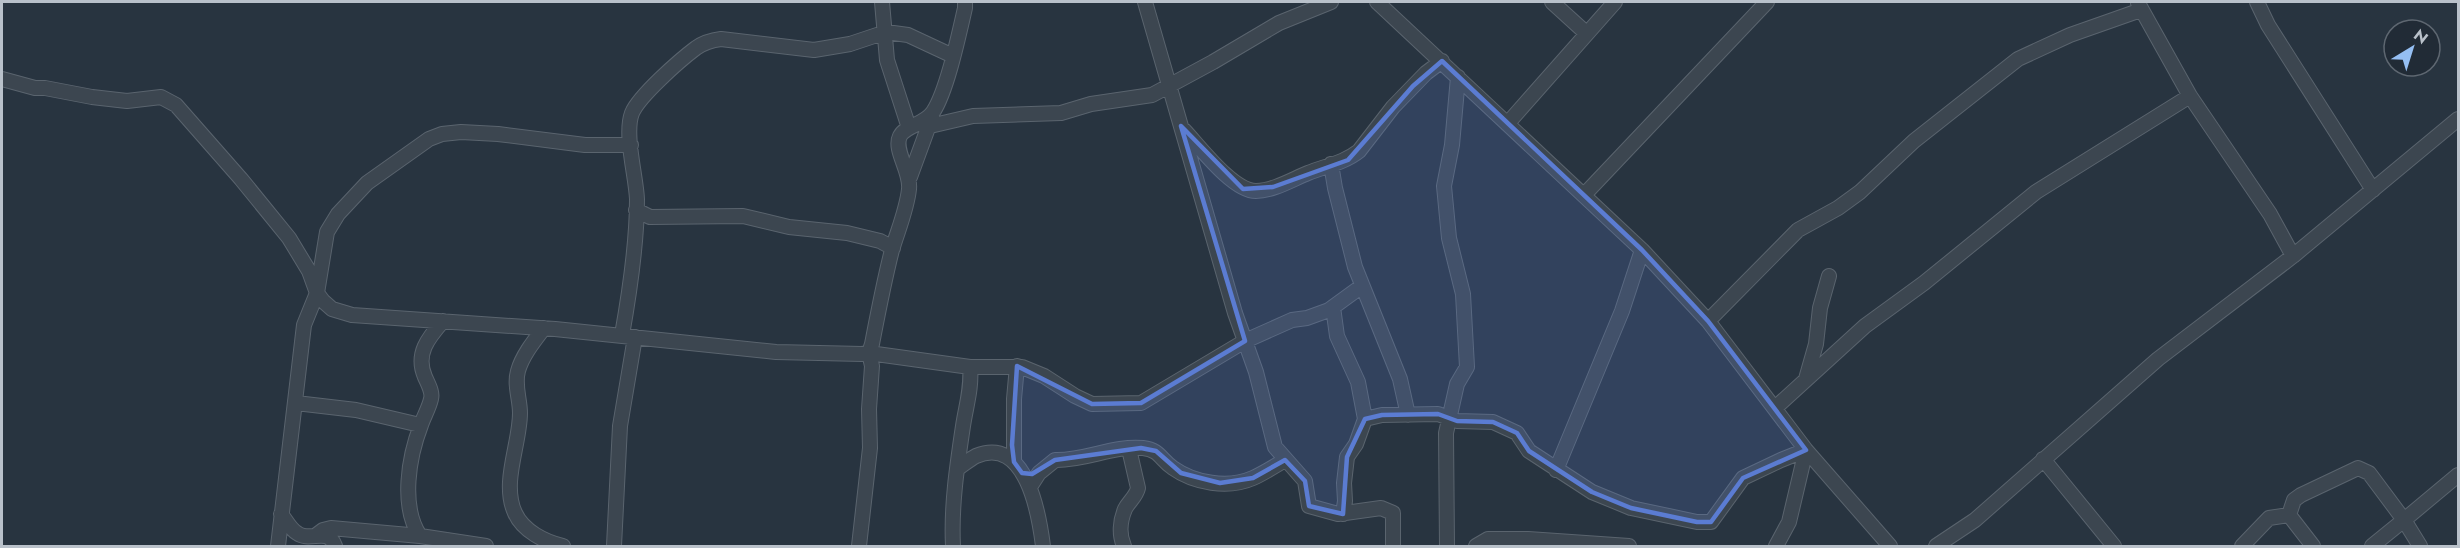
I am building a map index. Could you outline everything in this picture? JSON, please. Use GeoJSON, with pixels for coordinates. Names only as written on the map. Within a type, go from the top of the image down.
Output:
{"type":"FeatureCollection","features":[{"type":"Feature","properties":{"kind":"street"},"geometry":{"type":"LineString","coordinates":[[882,2],[889,69],[909,128]]}},
{"type":"Feature","properties":{"kind":"street"},"geometry":{"type":"LineString","coordinates":[[859,546],[870,448],[869,409],[872,366],[869,353],[893,248],[909,193],[910,177],[953,56],[965,2]]}},
{"type":"Feature","properties":{"kind":"street"},"geometry":{"type":"LineString","coordinates":[[1145,2],[1180,126],[1256,372],[1275,447],[1305,481],[1310,506],[1343,514],[1381,508],[1393,513],[1393,546]]}},
{"type":"Feature","properties":{"kind":"street"},"geometry":{"type":"LineString","coordinates":[[930,126],[973,116],[1061,112],[1091,104],[1152,94],[1169,87],[1279,23],[1331,2]]}},
{"type":"Feature","properties":{"kind":"street"},"geometry":{"type":"LineString","coordinates":[[1377,2],[1642,250],[1708,321],[1806,450],[1884,544]]}},
{"type":"Feature","properties":{"kind":"street"},"geometry":{"type":"LineString","coordinates":[[1552,2],[1586,33]]}},
{"type":"Feature","properties":{"kind":"street"},"geometry":{"type":"LineString","coordinates":[[1508,123],[1615,2]]}},
{"type":"Feature","properties":{"kind":"street"},"geometry":{"type":"LineString","coordinates":[[1584,195],[1767,2]]}},
{"type":"Feature","properties":{"kind":"street"},"geometry":{"type":"LineString","coordinates":[[2257,2],[2268,25],[2373,190]]}},
{"type":"Feature","properties":{"kind":"street"},"geometry":{"type":"LineString","coordinates":[[1708,321],[1798,230],[1838,208],[1914,141],[2018,59],[2139,6],[2190,96],[2270,214],[2293,256]]}},
{"type":"Feature","properties":{"kind":"street"},"geometry":{"type":"LineString","coordinates":[[614,546],[620,426],[636,210],[630,123],[632,112],[646,92],[697,47],[714,39],[814,50],[849,44],[884,32],[908,35],[953,56]]}},
{"type":"Feature","properties":{"kind":"street"},"geometry":{"type":"LineString","coordinates":[[1180,126],[1243,189],[1257,191],[1273,188],[1331,164],[1348,160],[1359,151],[1393,107],[1426,73],[1442,61]]}},
{"type":"Feature","properties":{"kind":"street"},"geometry":{"type":"LineString","coordinates":[[2,70],[20,84]]}},
{"type":"Feature","properties":{"kind":"street"},"geometry":{"type":"LineString","coordinates":[[1447,546],[1445,455],[1449,418],[1457,384],[1467,367],[1464,346],[1463,294],[1449,238],[1444,186],[1452,145],[1458,77]]}},
{"type":"Feature","properties":{"kind":"street"},"geometry":{"type":"LineString","coordinates":[[2,79],[35,88],[128,101],[161,97],[176,105],[289,238],[309,271],[317,293],[332,309],[352,315],[544,328],[776,352],[836,355],[869,353],[970,367],[1017,366],[1044,376],[1092,404],[1141,403],[1245,341],[1292,320],[1307,318],[1333,307],[1362,286]]}},
{"type":"Feature","properties":{"kind":"street"},"geometry":{"type":"LineString","coordinates":[[1775,408],[1865,326],[1924,283],[2036,192],[2190,96]]}},
{"type":"Feature","properties":{"kind":"street"},"geometry":{"type":"LineString","coordinates":[[910,177],[899,147],[900,136],[909,128],[922,123],[934,110]]}},
{"type":"Feature","properties":{"kind":"street"},"geometry":{"type":"LineString","coordinates":[[1936,546],[1975,520],[2158,359],[2293,256],[2458,119]]}},
{"type":"Feature","properties":{"kind":"street"},"geometry":{"type":"LineString","coordinates":[[278,546],[304,326],[317,293],[327,232],[338,214],[367,183],[429,139],[442,134],[461,132],[498,134],[585,145],[631,145]]}},
{"type":"Feature","properties":{"kind":"street"},"geometry":{"type":"LineString","coordinates":[[1331,164],[1335,188],[1362,286],[1400,379],[1408,415]]}},
{"type":"Feature","properties":{"kind":"street"},"geometry":{"type":"LineString","coordinates":[[636,210],[650,216],[743,216],[789,227],[847,232],[880,241],[893,248]]}},
{"type":"Feature","properties":{"kind":"street"},"geometry":{"type":"LineString","coordinates":[[1556,470],[1622,311],[1642,250]]}},
{"type":"Feature","properties":{"kind":"street"},"geometry":{"type":"LineString","coordinates":[[1806,379],[1816,345],[1820,308],[1829,276]]}},
{"type":"Feature","properties":{"kind":"street"},"geometry":{"type":"LineString","coordinates":[[1333,307],[1338,336],[1358,382],[1365,419],[1356,444],[1347,457],[1344,483],[1346,501],[1343,514]]}},
{"type":"Feature","properties":{"kind":"street"},"geometry":{"type":"LineString","coordinates":[[420,536],[410,517],[409,477],[411,458],[420,425],[431,398],[421,358],[428,339],[443,321]]}},
{"type":"Feature","properties":{"kind":"street"},"geometry":{"type":"LineString","coordinates":[[544,328],[517,372],[520,411],[511,493],[515,513],[521,523],[550,543],[563,546]]}},
{"type":"Feature","properties":{"kind":"street"},"geometry":{"type":"LineString","coordinates":[[1017,366],[1012,445],[1018,467],[1030,487],[1043,546]]}},
{"type":"Feature","properties":{"kind":"street"},"geometry":{"type":"LineString","coordinates":[[953,546],[952,522],[957,469],[971,382],[970,367]]}},
{"type":"Feature","properties":{"kind":"street"},"geometry":{"type":"LineString","coordinates":[[296,403],[356,410],[420,425]]}},
{"type":"Feature","properties":{"kind":"street"},"geometry":{"type":"LineString","coordinates":[[1365,419],[1382,415],[1438,414],[1457,421],[1486,420],[1509,428],[1516,433],[1529,451],[1592,492],[1631,507],[1705,523],[1711,522],[1743,478],[1781,459],[1806,450]]}},
{"type":"Feature","properties":{"kind":"street"},"geometry":{"type":"LineString","coordinates":[[1030,487],[1039,473],[1056,460],[1068,461],[1129,449],[1141,448],[1156,451],[1169,466],[1181,473],[1201,481],[1220,483],[1240,482],[1253,478],[1285,460]]}},
{"type":"Feature","properties":{"kind":"street"},"geometry":{"type":"LineString","coordinates":[[1124,546],[1120,531],[1125,508],[1138,488],[1129,449]]}},
{"type":"Feature","properties":{"kind":"street"},"geometry":{"type":"LineString","coordinates":[[1776,546],[1789,522],[1806,450]]}},
{"type":"Feature","properties":{"kind":"street"},"geometry":{"type":"LineString","coordinates":[[957,469],[976,456],[997,452],[1018,467],[1039,473]]}},
{"type":"Feature","properties":{"kind":"street"},"geometry":{"type":"LineString","coordinates":[[2043,459],[2114,546]]}},
{"type":"Feature","properties":{"kind":"street"},"geometry":{"type":"LineString","coordinates":[[2289,515],[2294,500],[2301,495],[2358,468],[2369,473],[2420,546]]}},
{"type":"Feature","properties":{"kind":"street"},"geometry":{"type":"LineString","coordinates":[[2372,546],[2458,475]]}},
{"type":"Feature","properties":{"kind":"street"},"geometry":{"type":"LineString","coordinates":[[281,514],[297,534],[328,536],[335,546]]}},
{"type":"Feature","properties":{"kind":"street"},"geometry":{"type":"LineString","coordinates":[[2242,546],[2269,518],[2289,515]]}},
{"type":"Feature","properties":{"kind":"street"},"geometry":{"type":"LineString","coordinates":[[2289,515],[2313,546]]}},
{"type":"Feature","properties":{"kind":"street"},"geometry":{"type":"LineString","coordinates":[[315,536],[328,528],[420,536],[483,546]]}},
{"type":"Feature","properties":{"kind":"street"},"geometry":{"type":"LineString","coordinates":[[380,532],[391,546]]}},
{"type":"Feature","properties":{"kind":"street"},"geometry":{"type":"LineString","coordinates":[[1476,546],[1488,540],[1528,539],[1629,546]]}},
{"type":"Feature","properties":{"kind":"highlighted area"},"geometry":{"type":"Polygon","coordinates":[[[1442,61],[1642,250],[1708,321],[1806,450],[1743,478],[1711,522],[1697,522],[1631,508],[1592,492],[1529,451],[1517,433],[1493,422],[1457,421],[1438,414],[1382,415],[1365,419],[1347,457],[1343,514],[1309,506],[1305,481],[1285,460],[1253,478],[1220,483],[1181,473],[1156,451],[1141,448],[1055,460],[1032,474],[1022,473],[1014,462],[1012,445],[1017,366],[1092,404],[1141,403],[1245,341],[1181,126],[1243,189],[1273,187],[1348,160],[1413,86],[1442,61]]]}}]}
